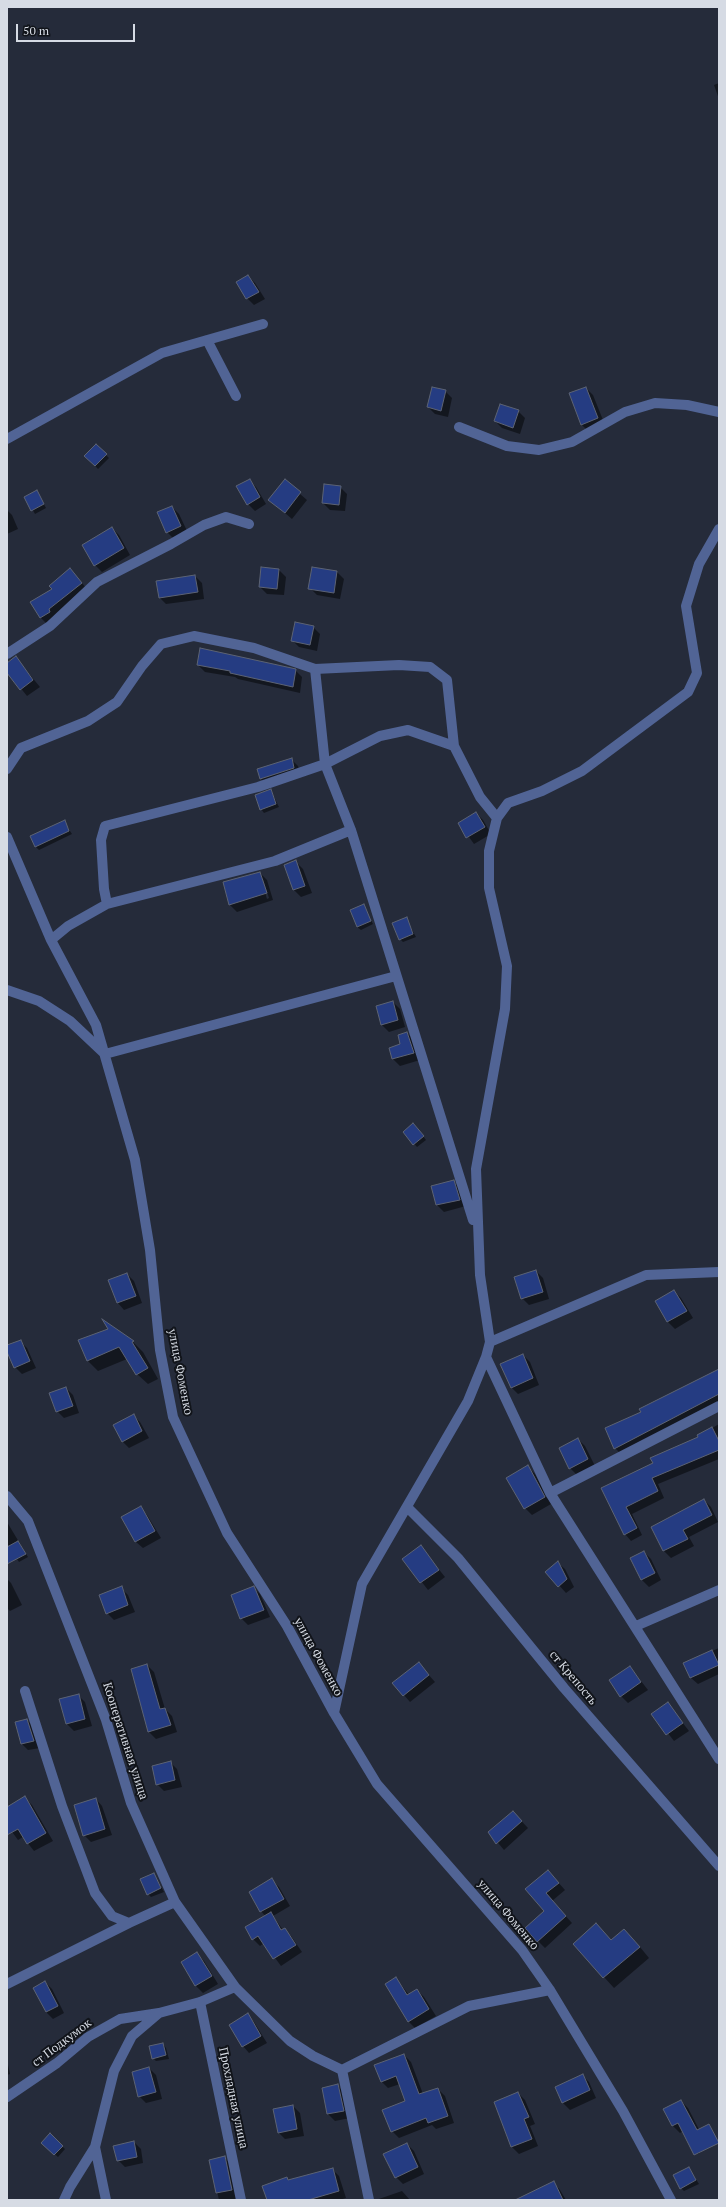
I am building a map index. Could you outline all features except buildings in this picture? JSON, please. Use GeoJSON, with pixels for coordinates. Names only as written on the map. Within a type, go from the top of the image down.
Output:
{"type":"FeatureCollection","features":[{"type":"Feature","properties":{"kind":"street"},"geometry":{"type":"LineString","coordinates":[[7,439],[162,353],[263,324]]}},
{"type":"Feature","properties":{"kind":"street"},"geometry":{"type":"LineString","coordinates":[[207,340],[236,396]]}},
{"type":"Feature","properties":{"kind":"street"},"geometry":{"type":"LineString","coordinates":[[459,428],[507,446],[539,450],[572,442],[625,412],[655,403],[687,405],[719,412]]}},
{"type":"Feature","properties":{"kind":"street"},"geometry":{"type":"LineString","coordinates":[[7,654],[50,626],[97,582],[171,544],[204,525],[226,517],[249,524]]}},
{"type":"Feature","properties":{"kind":"street"},"geometry":{"type":"LineString","coordinates":[[334,1713],[362,1584],[468,1401],[486,1357],[490,1342],[480,1275],[477,1231],[476,1170],[505,1009],[506,966],[489,888],[489,851],[497,818],[508,803],[542,791],[582,771],[688,692],[697,673],[686,606],[699,564],[719,529]]}},
{"type":"Feature","properties":{"kind":"street"},"geometry":{"type":"LineString","coordinates":[[7,769],[21,748],[88,721],[117,702],[142,666],[161,644],[194,636],[254,648],[315,669],[399,665],[430,667],[446,680],[454,746],[480,797],[497,818]]}},
{"type":"Feature","properties":{"kind":"street"},"geometry":{"type":"LineString","coordinates":[[315,669],[325,764],[351,830],[477,1231]]}},
{"type":"Feature","properties":{"kind":"street"},"geometry":{"type":"LineString","coordinates":[[107,904],[104,888],[101,840],[105,826],[258,787],[325,764],[380,736],[408,730],[454,746]]}},
{"type":"Feature","properties":{"kind":"street"},"geometry":{"type":"LineString","coordinates":[[51,940],[68,926],[107,904],[275,861],[351,830]]}},
{"type":"Feature","properties":{"kind":"street","name":"улица Фоменко"},"geometry":{"type":"LineString","coordinates":[[7,837],[51,940],[96,1025],[135,1160],[150,1250],[160,1350],[173,1417],[227,1533],[287,1626],[334,1713],[377,1784],[522,1950],[550,1990],[623,2112],[671,2200]]}},
{"type":"Feature","properties":{"kind":"street"},"geometry":{"type":"LineString","coordinates":[[7,990],[39,1001],[70,1021],[105,1054],[396,976]]}},
{"type":"Feature","properties":{"kind":"street"},"geometry":{"type":"LineString","coordinates":[[490,1342],[646,1275],[719,1272]]}},
{"type":"Feature","properties":{"kind":"street"},"geometry":{"type":"LineString","coordinates":[[486,1357],[550,1493],[636,1626],[719,1759]]}},
{"type":"Feature","properties":{"kind":"street"},"geometry":{"type":"LineString","coordinates":[[550,1493],[719,1406]]}},
{"type":"Feature","properties":{"kind":"street","name":"Кооперативная улица"},"geometry":{"type":"LineString","coordinates":[[7,1496],[28,1522],[106,1720],[131,1803],[176,1902],[235,1987],[290,2041],[313,2056],[342,2070]]}},
{"type":"Feature","properties":{"kind":"street","name":"ст Крепость"},"geometry":{"type":"LineString","coordinates":[[407,1507],[458,1558],[564,1688],[719,1866]]}},
{"type":"Feature","properties":{"kind":"street"},"geometry":{"type":"LineString","coordinates":[[636,1626],[719,1590]]}},
{"type":"Feature","properties":{"kind":"street"},"geometry":{"type":"LineString","coordinates":[[26,1690],[62,1806],[95,1893],[112,1916],[129,1923]]}},
{"type":"Feature","properties":{"kind":"street"},"geometry":{"type":"LineString","coordinates":[[7,1984],[129,1923],[176,1902]]}},
{"type":"Feature","properties":{"kind":"street","name":"ст Подкумок"},"geometry":{"type":"LineString","coordinates":[[7,2097],[57,2063],[88,2037],[120,2019],[159,2013],[200,2002],[235,1987]]}},
{"type":"Feature","properties":{"kind":"street"},"geometry":{"type":"LineString","coordinates":[[369,2200],[342,2070],[469,2006],[550,1990]]}},
{"type":"Feature","properties":{"kind":"street","name":"Прохладная улица"},"geometry":{"type":"LineString","coordinates":[[200,2002],[241,2200]]}},
{"type":"Feature","properties":{"kind":"street"},"geometry":{"type":"LineString","coordinates":[[64,2200],[70,2187],[95,2147],[114,2071],[132,2036],[159,2013]]}},
{"type":"Feature","properties":{"kind":"street"},"geometry":{"type":"LineString","coordinates":[[95,2147],[106,2200]]}}]}
